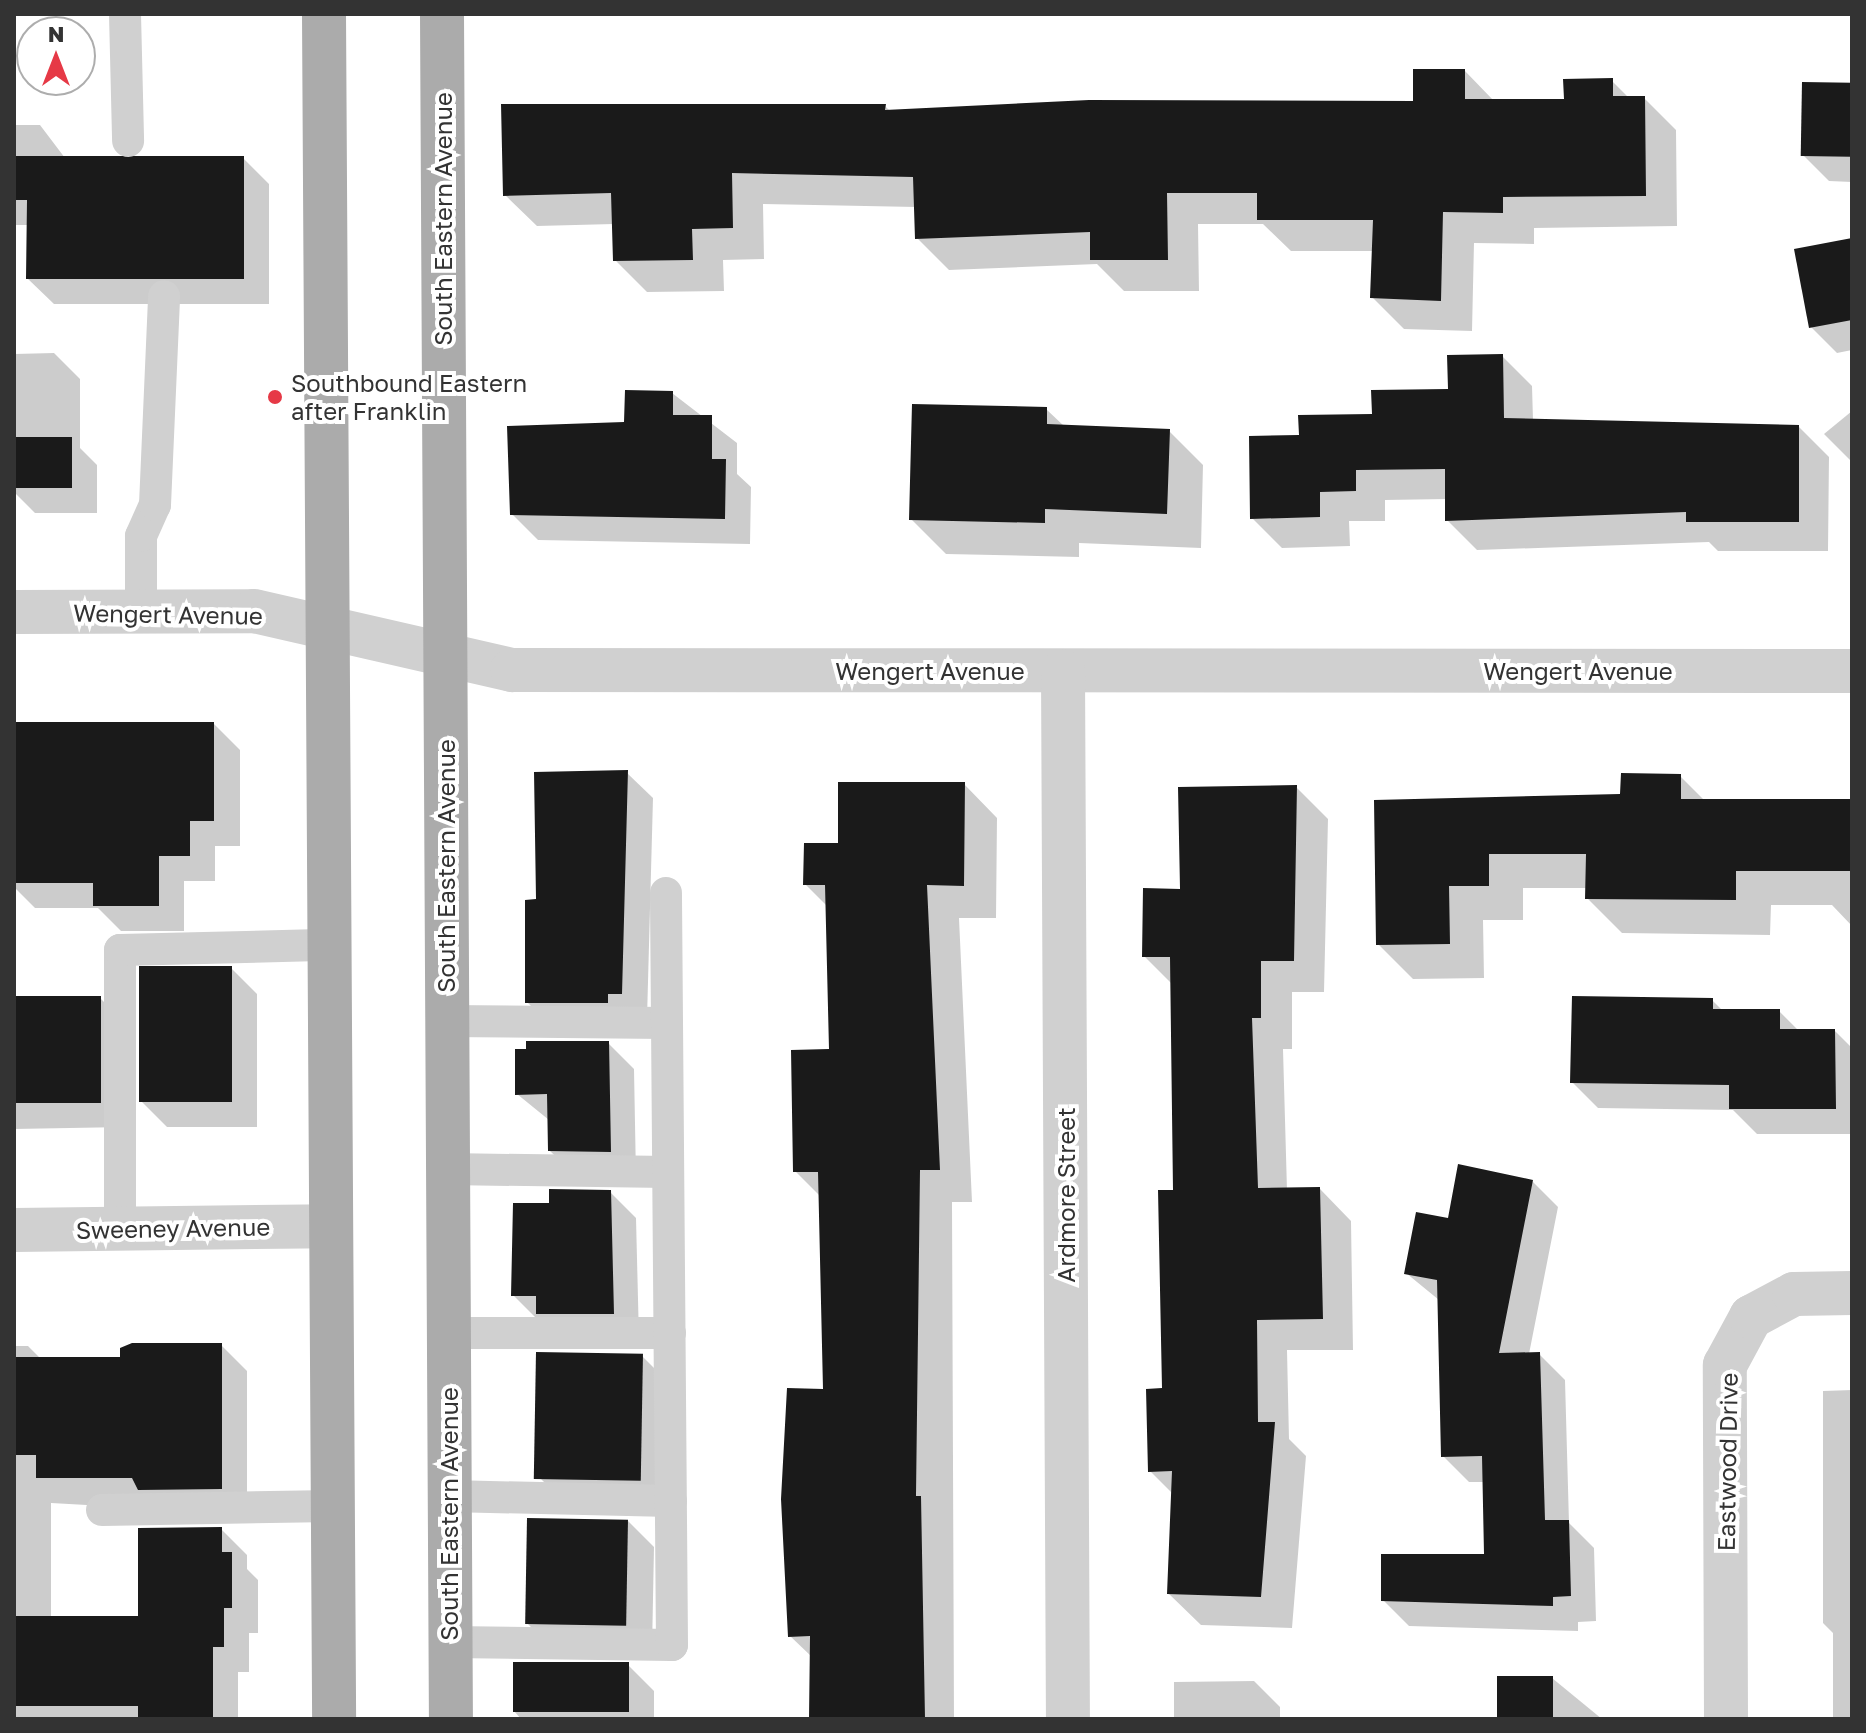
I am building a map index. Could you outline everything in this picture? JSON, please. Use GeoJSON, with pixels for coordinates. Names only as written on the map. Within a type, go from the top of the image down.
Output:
{"type":"FeatureCollection","features":[{"type":"Feature","properties":{"kind":"main road"},"geometry":{"type":"LineString","coordinates":[[324,14],[334,1719]]}},
{"type":"Feature","properties":{"kind":"main road","name":"South Eastern Avenue"},"geometry":{"type":"LineString","coordinates":[[442,14],[451,1719]]}},
{"type":"Feature","properties":{"kind":"street","name":"Wengert Avenue"},"geometry":{"type":"LineString","coordinates":[[14,612],[254,611],[512,670],[1852,671]]}},
{"type":"Feature","properties":{"kind":"street","name":"Ardmore Street"},"geometry":{"type":"LineString","coordinates":[[1063,671],[1068,1719]]}},
{"type":"Feature","properties":{"kind":"street","name":"Sweeney Avenue"},"geometry":{"type":"LineString","coordinates":[[14,1230],[331,1226]]}},
{"type":"Feature","properties":{"kind":"street","name":"Eastwood Drive"},"geometry":{"type":"LineString","coordinates":[[1726,1719],[1725,1365],[1751,1317],[1794,1294],[1852,1293]]}},
{"type":"Feature","properties":{"kind":"lane"},"geometry":{"type":"LineString","coordinates":[[125,14],[128,141]]}},
{"type":"Feature","properties":{"kind":"lane"},"geometry":{"type":"LineString","coordinates":[[141,611],[141,536],[155,505],[164,296]]}},
{"type":"Feature","properties":{"kind":"lane"},"geometry":{"type":"LineString","coordinates":[[450,1642],[672,1645],[666,893]]}},
{"type":"Feature","properties":{"kind":"lane"},"geometry":{"type":"LineString","coordinates":[[120,1228],[120,950],[330,945]]}},
{"type":"Feature","properties":{"kind":"lane"},"geometry":{"type":"LineString","coordinates":[[446,1021],[667,1023]]}},
{"type":"Feature","properties":{"kind":"lane"},"geometry":{"type":"LineString","coordinates":[[447,1169],[668,1172]]}},
{"type":"Feature","properties":{"kind":"lane"},"geometry":{"type":"LineString","coordinates":[[448,1333],[670,1333]]}},
{"type":"Feature","properties":{"kind":"lane"},"geometry":{"type":"LineString","coordinates":[[449,1496],[671,1501]]}},
{"type":"Feature","properties":{"kind":"lane"},"geometry":{"type":"LineString","coordinates":[[102,1510],[333,1506]]}},
{"type":"Feature","properties":{"kind":"building"},"geometry":{"type":"Polygon","coordinates":[[[1413,69],[1465,69],[1465,99],[1564,99],[1563,79],[1613,78],[1613,96],[1645,96],[1646,196],[1503,197],[1503,213],[1443,212],[1441,301],[1370,298],[1373,220],[1257,220],[1257,193],[1167,193],[1168,260],[1090,260],[1090,232],[915,239],[913,177],[732,173],[733,228],[692,229],[693,260],[613,261],[611,193],[503,196],[501,104],[886,104],[885,110],[1089,100],[1413,101],[1413,69]]]}},
{"type":"Feature","properties":{"kind":"building"},"geometry":{"type":"Polygon","coordinates":[[[1802,82],[1852,83],[1851,157],[1801,156],[1802,82]]]}},
{"type":"Feature","properties":{"kind":"building"},"geometry":{"type":"Polygon","coordinates":[[[14,156],[244,156],[244,279],[26,279],[27,200],[14,200],[14,156]]]}},
{"type":"Feature","properties":{"kind":"building"},"geometry":{"type":"Polygon","coordinates":[[[1852,238],[1852,320],[1809,328],[1794,249],[1852,238]]]}},
{"type":"Feature","properties":{"kind":"building"},"geometry":{"type":"Polygon","coordinates":[[[1503,354],[1504,418],[1799,425],[1799,522],[1686,522],[1686,512],[1445,521],[1445,469],[1356,470],[1356,491],[1320,492],[1320,517],[1250,519],[1249,436],[1299,435],[1298,415],[1372,414],[1371,390],[1448,389],[1447,355],[1503,354]]]}},
{"type":"Feature","properties":{"kind":"building"},"geometry":{"type":"Polygon","coordinates":[[[625,390],[673,391],[673,415],[712,415],[712,459],[726,459],[725,519],[510,515],[507,426],[624,422],[625,390]]]}},
{"type":"Feature","properties":{"kind":"building"},"geometry":{"type":"Polygon","coordinates":[[[912,404],[1047,407],[1047,424],[1170,429],[1167,514],[1045,509],[1045,523],[909,520],[912,404]]]}},
{"type":"Feature","properties":{"kind":"building"},"geometry":{"type":"Polygon","coordinates":[[[14,437],[72,437],[72,488],[14,488],[14,437]]]}},
{"type":"Feature","properties":{"kind":"building"},"geometry":{"type":"Polygon","coordinates":[[[14,722],[214,722],[214,821],[190,821],[190,856],[159,856],[159,906],[93,906],[93,883],[14,883],[14,722]]]}},
{"type":"Feature","properties":{"kind":"building"},"geometry":{"type":"Polygon","coordinates":[[[628,770],[622,994],[608,994],[608,1003],[525,1003],[525,900],[536,899],[534,772],[628,770]]]}},
{"type":"Feature","properties":{"kind":"building"},"geometry":{"type":"Polygon","coordinates":[[[1621,773],[1681,774],[1681,799],[1852,799],[1852,871],[1736,871],[1736,900],[1585,899],[1586,854],[1489,854],[1489,886],[1449,886],[1450,944],[1376,945],[1374,800],[1620,794],[1621,773]]]}},
{"type":"Feature","properties":{"kind":"building"},"geometry":{"type":"Polygon","coordinates":[[[838,782],[965,782],[964,886],[927,885],[940,1170],[920,1170],[916,1496],[921,1496],[925,1719],[809,1719],[810,1636],[788,1637],[781,1499],[787,1388],[823,1389],[818,1172],[793,1172],[791,1050],[829,1049],[825,885],[803,885],[804,843],[838,843],[838,782]]]}},
{"type":"Feature","properties":{"kind":"building"},"geometry":{"type":"Polygon","coordinates":[[[1297,785],[1294,961],[1261,961],[1261,1018],[1252,1018],[1258,1188],[1320,1187],[1323,1319],[1257,1320],[1258,1422],[1275,1422],[1261,1597],[1167,1594],[1172,1471],[1148,1472],[1146,1389],[1162,1388],[1158,1190],[1173,1190],[1170,957],[1142,957],[1143,888],[1180,889],[1178,787],[1297,785]]]}},
{"type":"Feature","properties":{"kind":"building"},"geometry":{"type":"Polygon","coordinates":[[[139,966],[232,966],[232,1102],[139,1102],[139,966]]]}},
{"type":"Feature","properties":{"kind":"building"},"geometry":{"type":"Polygon","coordinates":[[[14,996],[101,996],[101,1103],[14,1103],[14,996]]]}},
{"type":"Feature","properties":{"kind":"building"},"geometry":{"type":"Polygon","coordinates":[[[1572,996],[1713,998],[1713,1009],[1780,1009],[1780,1029],[1835,1029],[1836,1109],[1729,1109],[1729,1085],[1570,1083],[1572,996]]]}},
{"type":"Feature","properties":{"kind":"building"},"geometry":{"type":"Polygon","coordinates":[[[526,1041],[609,1041],[611,1152],[548,1151],[547,1094],[515,1095],[515,1049],[526,1049],[526,1041]]]}},
{"type":"Feature","properties":{"kind":"building"},"geometry":{"type":"Polygon","coordinates":[[[1458,1164],[1533,1180],[1499,1353],[1540,1352],[1545,1520],[1569,1520],[1571,1596],[1553,1597],[1553,1606],[1381,1601],[1381,1554],[1484,1554],[1482,1456],[1441,1457],[1437,1280],[1404,1274],[1416,1212],[1448,1218],[1458,1164]]]}},
{"type":"Feature","properties":{"kind":"building"},"geometry":{"type":"Polygon","coordinates":[[[549,1189],[611,1190],[614,1314],[536,1314],[536,1296],[511,1296],[513,1203],[549,1203],[549,1189]]]}},
{"type":"Feature","properties":{"kind":"building"},"geometry":{"type":"Polygon","coordinates":[[[132,1343],[222,1343],[222,1489],[138,1490],[132,1478],[36,1478],[36,1455],[14,1455],[14,1357],[120,1357],[120,1348],[132,1343]]]}},
{"type":"Feature","properties":{"kind":"building"},"geometry":{"type":"Polygon","coordinates":[[[536,1352],[643,1354],[641,1481],[534,1479],[536,1352]]]}},
{"type":"Feature","properties":{"kind":"building"},"geometry":{"type":"Polygon","coordinates":[[[527,1518],[628,1520],[626,1626],[525,1624],[527,1518]]]}},
{"type":"Feature","properties":{"kind":"building"},"geometry":{"type":"Polygon","coordinates":[[[222,1527],[222,1552],[232,1552],[232,1608],[224,1608],[224,1647],[213,1647],[213,1719],[138,1719],[138,1706],[14,1706],[14,1616],[138,1616],[138,1528],[222,1527]]]}},
{"type":"Feature","properties":{"kind":"building"},"geometry":{"type":"Polygon","coordinates":[[[513,1662],[629,1662],[629,1712],[513,1712],[513,1662]]]}},
{"type":"Feature","properties":{"kind":"building"},"geometry":{"type":"Polygon","coordinates":[[[1497,1676],[1553,1676],[1553,1719],[1497,1719],[1497,1676]]]}},
{"type":"Feature","properties":{"kind":"place","name":"Southbound Eastern after Franklin"},"geometry":{"type":"Point","coordinates":[275,397]}}]}
